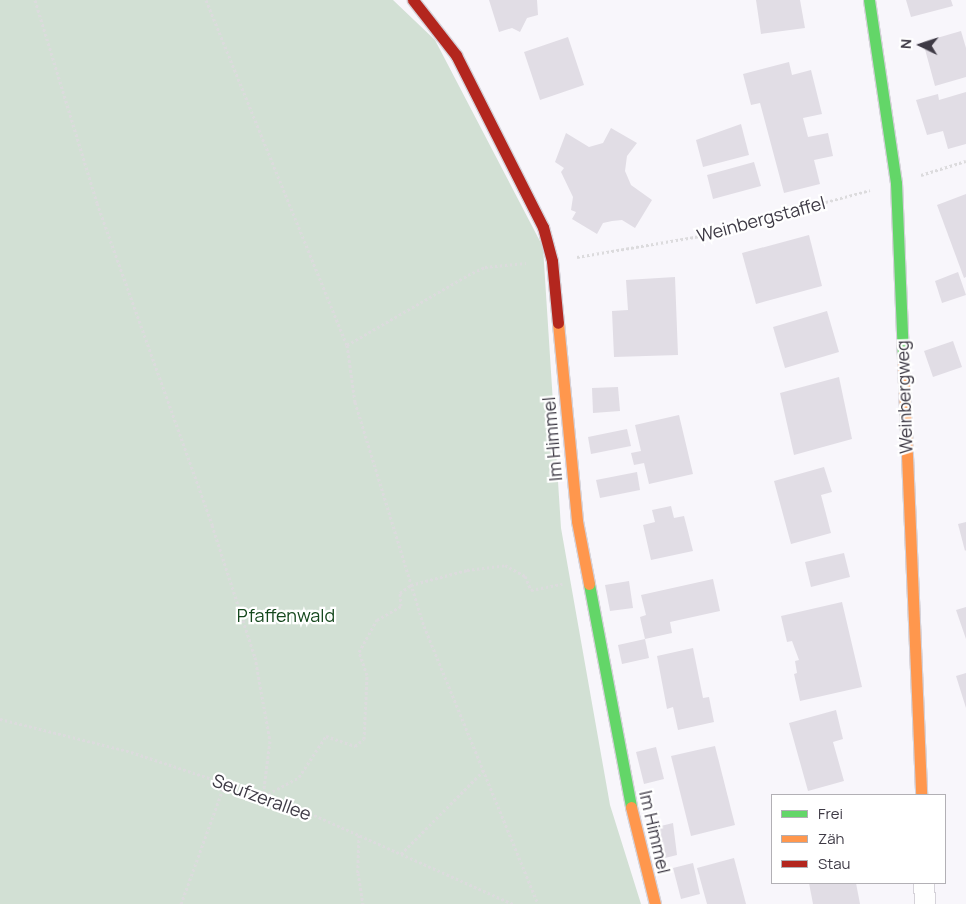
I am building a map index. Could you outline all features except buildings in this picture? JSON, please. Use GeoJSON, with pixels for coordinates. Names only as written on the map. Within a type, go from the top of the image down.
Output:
{"type":"FeatureCollection","features":[{"type":"Feature","properties":{"kind":"street","name":"Im Himmel"},"geometry":{"type":"LineString","coordinates":[[413,0],[456,54],[502,141],[543,227],[552,261],[578,530],[630,803],[655,904]]}},
{"type":"Feature","properties":{"kind":"street","name":"Weinbergweg"},"geometry":{"type":"LineString","coordinates":[[870,0],[896,183],[921,794]]}},
{"type":"Feature","properties":{"kind":"street"},"geometry":{"type":"LineString","coordinates":[[924,884],[925,904]]}},
{"type":"Feature","properties":{"kind":"path"},"geometry":{"type":"LineString","coordinates":[[35,0],[96,203],[212,525],[255,656],[270,741],[263,796]]}},
{"type":"Feature","properties":{"kind":"path"},"geometry":{"type":"LineString","coordinates":[[206,0],[347,345],[355,402],[424,626],[538,904]]}},
{"type":"Feature","properties":{"kind":"path","name":"Weinbergstaffel"},"geometry":{"type":"LineString","coordinates":[[552,261],[700,236],[896,183],[966,160]]}},
{"type":"Feature","properties":{"kind":"path"},"geometry":{"type":"LineString","coordinates":[[347,345],[468,275],[485,267],[512,264]]}},
{"type":"Feature","properties":{"kind":"path"},"geometry":{"type":"LineString","coordinates":[[263,796],[299,777],[326,736],[355,746],[364,739],[367,675],[359,652],[377,620],[401,606],[400,593],[412,585],[467,570],[504,565],[525,576],[531,590],[543,588]]}},
{"type":"Feature","properties":{"kind":"path"},"geometry":{"type":"LineString","coordinates":[[0,714],[0,719]]}},
{"type":"Feature","properties":{"kind":"path","name":"Seufzerallee"},"geometry":{"type":"LineString","coordinates":[[0,719],[131,752],[263,796],[359,835],[513,904]]}},
{"type":"Feature","properties":{"kind":"path"},"geometry":{"type":"LineString","coordinates":[[401,854],[483,771]]}},
{"type":"Feature","properties":{"kind":"path"},"geometry":{"type":"LineString","coordinates":[[181,904],[225,784]]}},
{"type":"Feature","properties":{"kind":"path"},"geometry":{"type":"LineString","coordinates":[[359,835],[358,873],[363,904]]}},
{"type":"Feature","properties":{"kind":"green space","name":"Pfaffenwald"},"geometry":{"type":"Polygon","coordinates":[[[0,0],[393,0],[435,40],[543,247],[561,528],[610,805],[641,904],[0,904],[0,0]]]}},
{"type":"Feature","properties":{"kind":"traffic: fast"},"geometry":{"type":"LineString","coordinates":[[869,0],[896,183],[903,360]]}},
{"type":"Feature","properties":{"kind":"traffic: fast"},"geometry":{"type":"LineString","coordinates":[[589,584],[631,807]]}},
{"type":"Feature","properties":{"kind":"traffic: slow"},"geometry":{"type":"LineString","coordinates":[[558,323],[577,521],[589,584]]}},
{"type":"Feature","properties":{"kind":"traffic: slow"},"geometry":{"type":"LineString","coordinates":[[903,360],[921,794]]}},
{"type":"Feature","properties":{"kind":"traffic: slow"},"geometry":{"type":"LineString","coordinates":[[631,807],[655,904]]}},
{"type":"Feature","properties":{"kind":"traffic: jam"},"geometry":{"type":"LineString","coordinates":[[413,0],[456,55],[543,227],[552,261],[558,323]]}}]}
